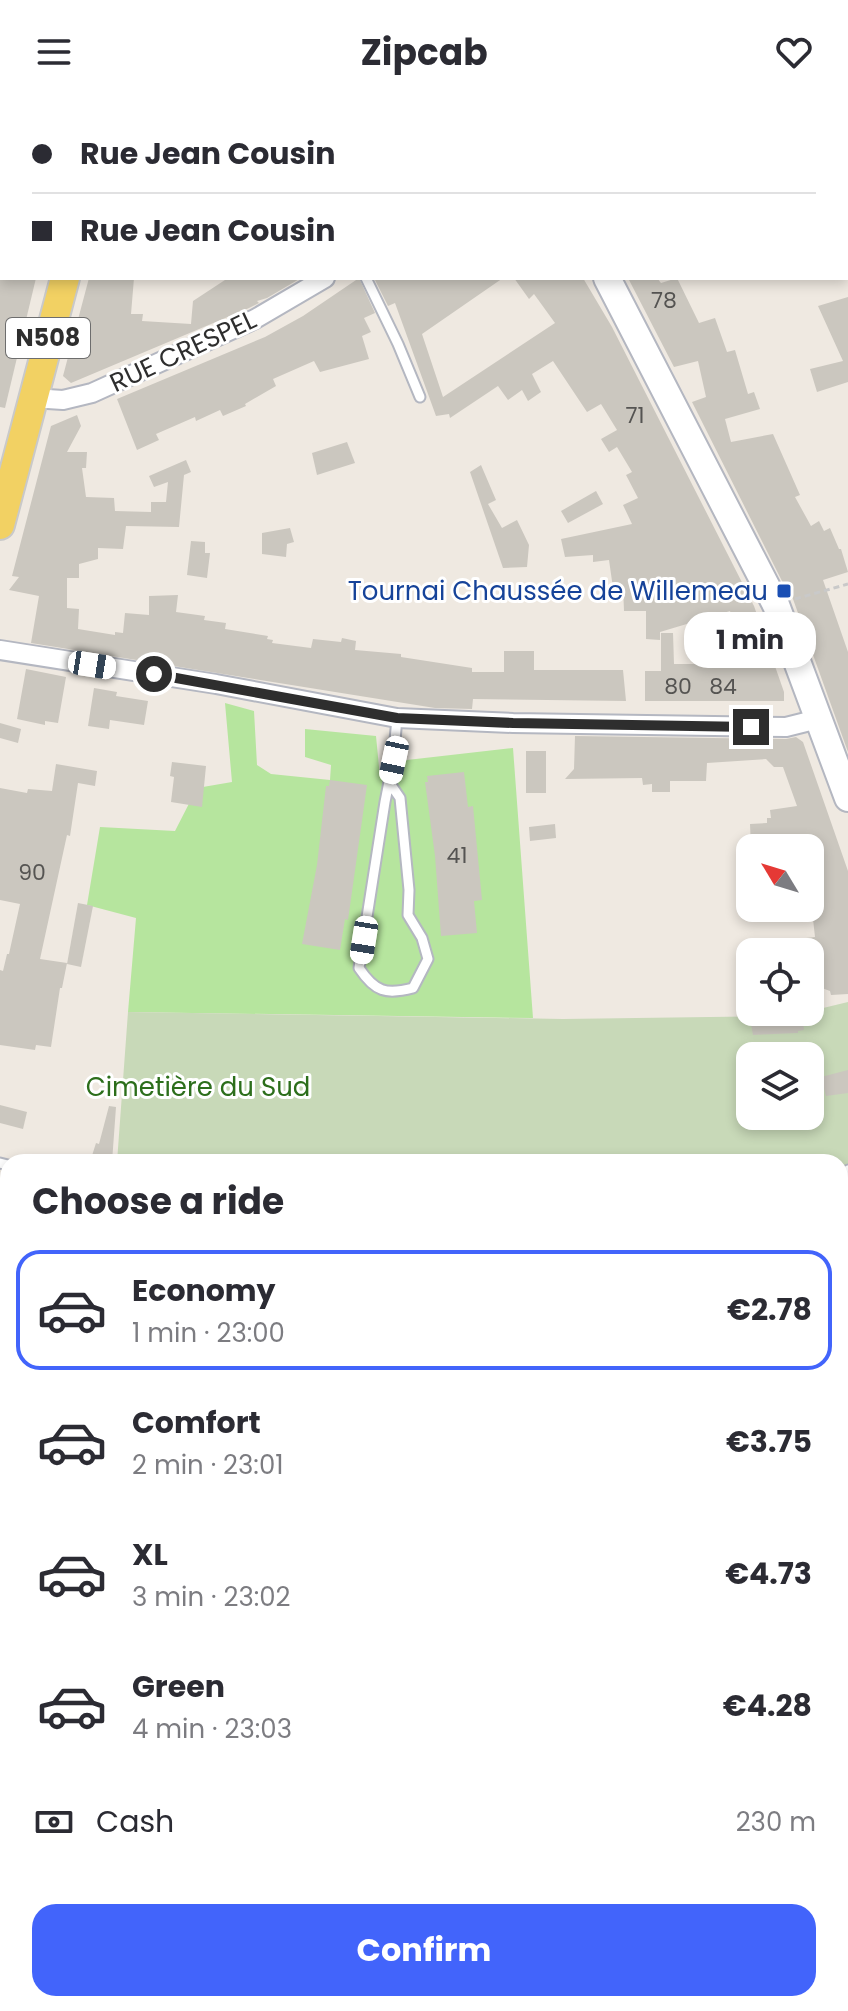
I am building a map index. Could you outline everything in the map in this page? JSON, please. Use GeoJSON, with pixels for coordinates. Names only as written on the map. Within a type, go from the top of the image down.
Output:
{"type":"FeatureCollection","features":[{"type":"Feature","properties":{"kind":"main road","name":"N508"},"geometry":{"type":"LineString","coordinates":[[0,522],[64,280]]}},
{"type":"Feature","properties":{"kind":"street","name":"RUE CRESPEL"},"geometry":{"type":"LineString","coordinates":[[32,398],[63,400],[92,393],[255,319],[322,280]]}},
{"type":"Feature","properties":{"kind":"street"},"geometry":{"type":"LineString","coordinates":[[608,280],[776,605],[818,719],[838,746],[848,798]]}},
{"type":"Feature","properties":{"kind":"street"},"geometry":{"type":"LineString","coordinates":[[0,650],[216,684],[397,718],[781,727],[818,719]]}},
{"type":"Feature","properties":{"kind":"lane"},"geometry":{"type":"LineString","coordinates":[[367,280],[420,397]]}},
{"type":"Feature","properties":{"kind":"lane"},"geometry":{"type":"LineString","coordinates":[[389,782],[400,798],[409,890],[408,915],[422,938],[428,959],[413,988],[392,993],[368,982],[359,968],[389,782],[394,760],[397,718]]}},
{"type":"Feature","properties":{"kind":"path"},"geometry":{"type":"LineString","coordinates":[[776,605],[848,584]]}},
{"type":"Feature","properties":{"kind":"green space"},"geometry":{"type":"Polygon","coordinates":[[[225,703],[254,711],[257,765],[271,774],[330,780],[331,765],[305,757],[305,729],[376,736],[380,777],[407,760],[513,748],[533,1018],[128,1012],[136,918],[87,905],[100,827],[175,831],[197,788],[232,782],[225,703]]]}},
{"type":"Feature","properties":{"kind":"green space","name":"Cimetière du Sud"},"geometry":{"type":"Polygon","coordinates":[[[848,1002],[848,1154],[118,1154],[128,1012],[563,1019],[736,1017],[736,1026],[824,1026],[824,1008],[848,1002]]]}},
{"type":"Feature","properties":{"kind":"building"},"geometry":{"type":"Polygon","coordinates":[[[0,280],[36,280],[5,408],[0,407],[0,280]]]}},
{"type":"Feature","properties":{"kind":"building"},"geometry":{"type":"Polygon","coordinates":[[[88,280],[134,280],[131,314],[143,314],[142,321],[191,324],[193,301],[225,280],[298,280],[249,308],[71,383],[63,376],[88,280]]]}},
{"type":"Feature","properties":{"kind":"building"},"geometry":{"type":"Polygon","coordinates":[[[360,280],[375,313],[364,318],[371,332],[362,336],[369,359],[320,372],[314,361],[273,379],[276,386],[246,406],[223,416],[220,410],[196,421],[195,417],[156,434],[159,440],[137,450],[117,399],[265,337],[360,280]]]}},
{"type":"Feature","properties":{"kind":"building"},"geometry":{"type":"Polygon","coordinates":[[[375,280],[500,280],[422,334],[443,397],[555,323],[534,294],[529,299],[515,280],[584,280],[612,327],[754,606],[784,692],[784,701],[645,701],[645,671],[661,671],[661,633],[673,633],[674,664],[705,664],[706,655],[745,657],[730,611],[660,632],[660,640],[646,639],[646,611],[624,611],[623,586],[613,588],[609,560],[593,562],[593,555],[565,557],[561,539],[632,524],[623,505],[638,498],[626,475],[632,472],[617,447],[609,452],[601,439],[617,430],[601,404],[587,412],[553,361],[532,374],[541,392],[528,401],[522,390],[508,400],[498,386],[450,418],[449,414],[436,416],[395,303],[388,306],[375,280]]]}},
{"type":"Feature","properties":{"kind":"building"},"geometry":{"type":"Polygon","coordinates":[[[629,280],[659,280],[661,283],[678,280],[699,323],[715,318],[727,352],[735,350],[748,394],[754,392],[760,409],[725,419],[731,442],[773,434],[800,495],[795,497],[811,526],[819,521],[824,531],[830,528],[841,549],[848,572],[823,580],[848,652],[848,752],[789,588],[786,589],[692,402],[706,397],[698,361],[674,367],[629,280]]]}},
{"type":"Feature","properties":{"kind":"building"},"geometry":{"type":"Polygon","coordinates":[[[848,297],[848,382],[817,392],[810,369],[843,361],[818,306],[848,297]]]}},
{"type":"Feature","properties":{"kind":"building"},"geometry":{"type":"Polygon","coordinates":[[[77,415],[81,426],[67,452],[87,452],[86,468],[82,468],[86,497],[114,498],[115,511],[151,512],[151,502],[166,502],[168,482],[154,487],[149,476],[186,460],[191,472],[184,475],[179,527],[126,526],[123,549],[98,548],[98,559],[79,564],[79,578],[67,578],[67,608],[79,609],[78,629],[115,635],[115,632],[123,633],[125,613],[149,615],[149,596],[178,595],[176,612],[226,623],[225,629],[268,636],[272,643],[311,648],[313,639],[341,642],[342,638],[356,641],[355,650],[401,654],[401,657],[472,668],[472,672],[504,672],[504,651],[534,651],[534,670],[623,670],[626,701],[473,699],[472,709],[435,708],[31,643],[39,596],[9,590],[19,577],[12,576],[51,426],[77,415]]]}},
{"type":"Feature","properties":{"kind":"building"},"geometry":{"type":"Polygon","coordinates":[[[347,442],[355,463],[317,475],[312,453],[347,442]]]}},
{"type":"Feature","properties":{"kind":"building"},"geometry":{"type":"Polygon","coordinates":[[[481,465],[496,500],[488,504],[502,528],[517,520],[529,545],[527,567],[503,568],[470,472],[481,465]]]}},
{"type":"Feature","properties":{"kind":"building"},"geometry":{"type":"Polygon","coordinates":[[[596,491],[603,504],[568,523],[561,511],[596,491]]]}},
{"type":"Feature","properties":{"kind":"building"},"geometry":{"type":"Polygon","coordinates":[[[290,528],[294,542],[287,544],[286,557],[262,554],[262,533],[290,528]]]}},
{"type":"Feature","properties":{"kind":"building"},"geometry":{"type":"Polygon","coordinates":[[[191,541],[205,542],[205,553],[210,553],[207,578],[187,575],[191,541]]]}},
{"type":"Feature","properties":{"kind":"building"},"geometry":{"type":"Polygon","coordinates":[[[26,669],[66,677],[58,723],[45,721],[45,725],[17,719],[26,669]]]}},
{"type":"Feature","properties":{"kind":"building"},"geometry":{"type":"Polygon","coordinates":[[[94,688],[117,692],[116,696],[148,701],[144,725],[110,720],[109,729],[88,726],[94,688]]]}},
{"type":"Feature","properties":{"kind":"building"},"geometry":{"type":"Polygon","coordinates":[[[0,723],[21,729],[18,743],[0,738],[0,723]]]}},
{"type":"Feature","properties":{"kind":"building"},"geometry":{"type":"Polygon","coordinates":[[[575,736],[796,737],[803,742],[848,871],[848,994],[831,995],[824,989],[824,938],[806,938],[815,937],[813,922],[824,922],[824,834],[750,834],[750,824],[767,823],[767,818],[771,818],[770,810],[797,806],[783,767],[774,767],[766,759],[707,763],[706,781],[670,781],[670,792],[652,792],[652,784],[643,785],[642,778],[565,779],[574,769],[575,736]]]}},
{"type":"Feature","properties":{"kind":"building"},"geometry":{"type":"Polygon","coordinates":[[[526,751],[546,751],[546,793],[526,793],[526,751]]]}},
{"type":"Feature","properties":{"kind":"building"},"geometry":{"type":"Polygon","coordinates":[[[172,762],[206,766],[202,807],[171,802],[172,762]]]}},
{"type":"Feature","properties":{"kind":"building"},"geometry":{"type":"Polygon","coordinates":[[[56,764],[97,771],[95,786],[78,783],[70,836],[67,835],[40,959],[67,963],[51,1047],[36,1045],[35,1050],[0,1045],[0,970],[3,971],[9,954],[20,904],[0,900],[0,788],[27,793],[28,789],[52,791],[56,764]]]}},
{"type":"Feature","properties":{"kind":"building"},"geometry":{"type":"Polygon","coordinates":[[[464,772],[468,807],[473,806],[482,900],[474,901],[477,933],[441,936],[425,782],[428,782],[427,776],[464,772]]]}},
{"type":"Feature","properties":{"kind":"building"},"geometry":{"type":"Polygon","coordinates":[[[330,780],[367,785],[348,920],[345,919],[340,950],[302,944],[317,865],[326,786],[329,786],[330,780]]]}},
{"type":"Feature","properties":{"kind":"building"},"geometry":{"type":"Polygon","coordinates":[[[555,824],[556,838],[530,841],[529,827],[555,824]]]}},
{"type":"Feature","properties":{"kind":"building"},"geometry":{"type":"Polygon","coordinates":[[[78,903],[93,906],[81,967],[67,964],[78,903]]]}},
{"type":"Feature","properties":{"kind":"building"},"geometry":{"type":"Polygon","coordinates":[[[751,1026],[803,1026],[804,1030],[798,1033],[753,1035],[751,1026]]]}},
{"type":"Feature","properties":{"kind":"building"},"geometry":{"type":"Polygon","coordinates":[[[848,1070],[848,1093],[826,1096],[824,1076],[848,1070]]]}},
{"type":"Feature","properties":{"kind":"building"},"geometry":{"type":"Polygon","coordinates":[[[0,1105],[27,1112],[23,1129],[0,1123],[0,1105]]]}},
{"type":"Feature","properties":{"kind":"building"},"geometry":{"type":"Polygon","coordinates":[[[109,1106],[116,1107],[113,1154],[93,1154],[96,1143],[99,1144],[109,1106]]]}},
{"type":"Feature","properties":{"kind":"place","name":"Tournai Chaussée de Willemeau"},"geometry":{"type":"Point","coordinates":[784,591]}},
{"type":"Feature","properties":{"kind":"route"},"geometry":{"type":"LineString","coordinates":[[154,674],[397,718],[751,727]]}}]}
